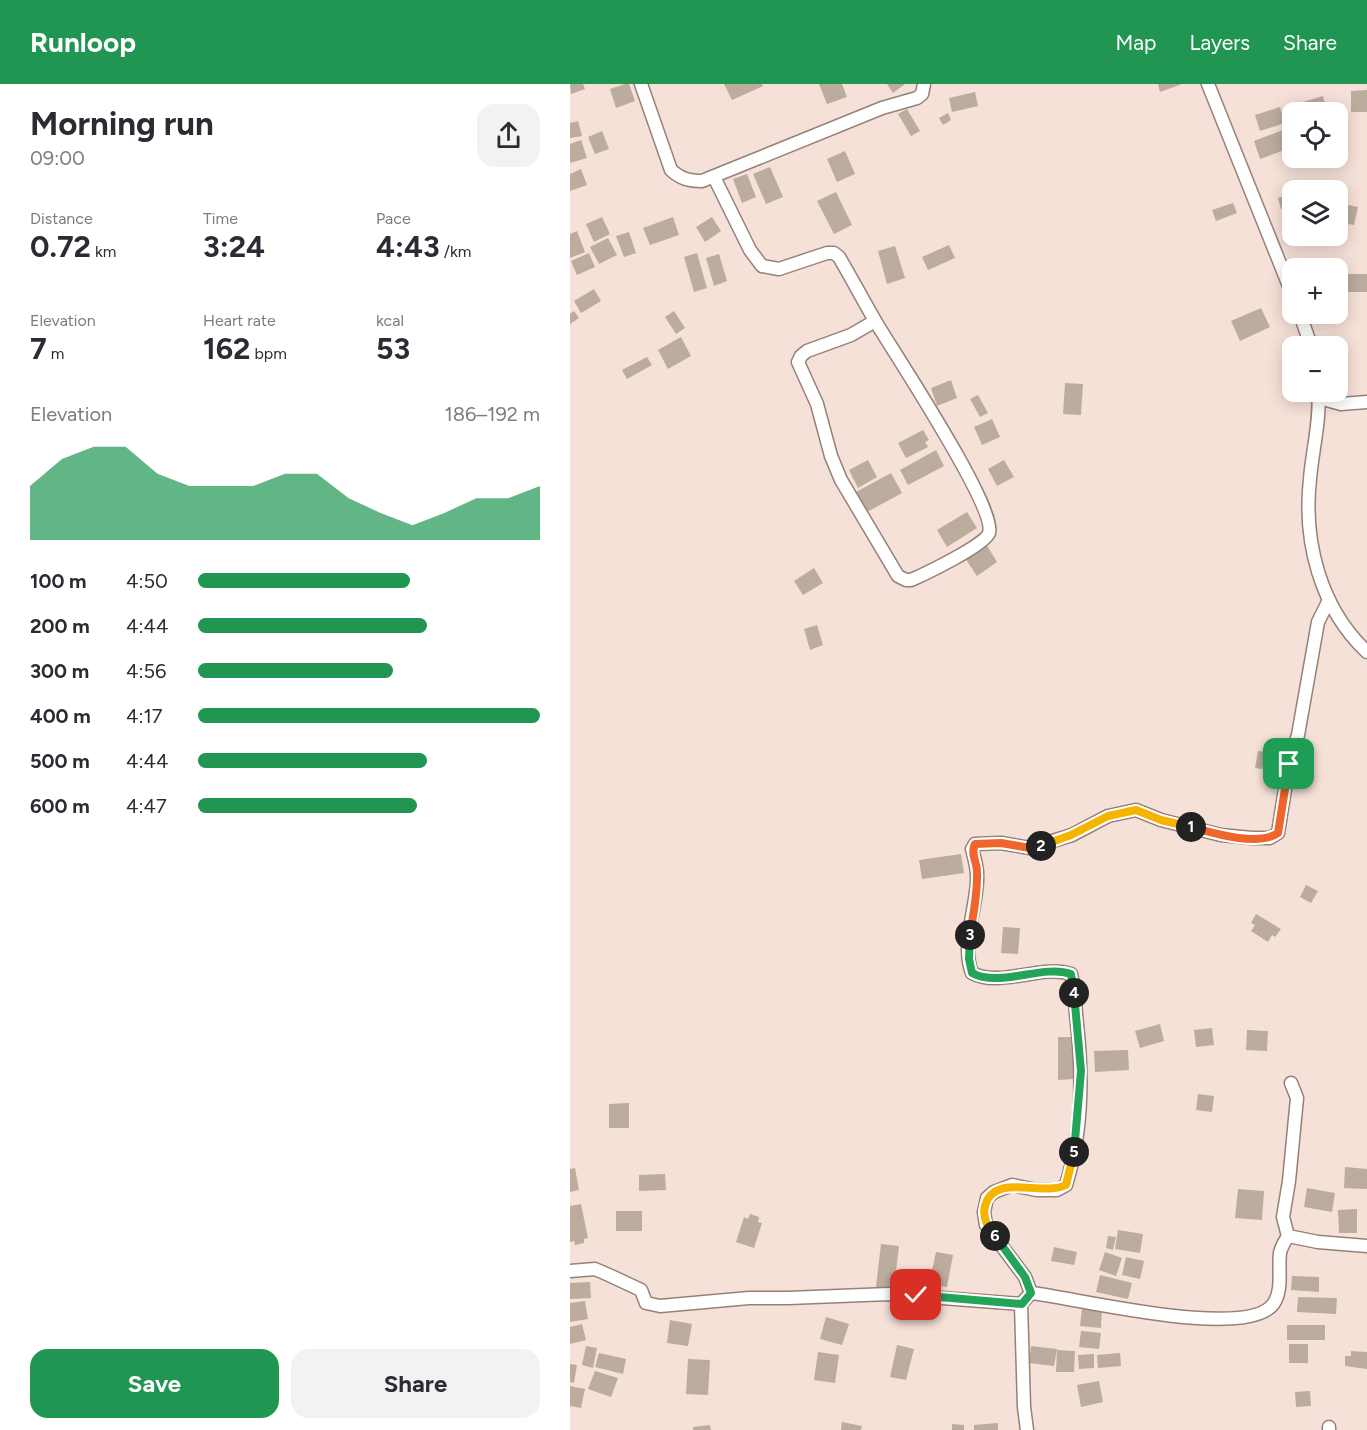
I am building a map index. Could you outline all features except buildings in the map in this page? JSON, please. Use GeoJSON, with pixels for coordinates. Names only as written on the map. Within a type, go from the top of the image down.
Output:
{"type":"FeatureCollection","features":[{"type":"Feature","properties":{"kind":"street"},"geometry":{"type":"LineString","coordinates":[[641,84],[671,170],[679,177],[690,181],[702,181],[714,177],[882,108],[917,98],[922,94],[924,84]]}},
{"type":"Feature","properties":{"kind":"street"},"geometry":{"type":"LineString","coordinates":[[1208,84],[1282,269]]}},
{"type":"Feature","properties":{"kind":"street"},"geometry":{"type":"LineString","coordinates":[[714,177],[750,250],[762,266],[779,269],[827,252],[834,253],[844,264],[875,321],[956,454],[988,519],[990,531],[987,537],[951,560],[911,580],[898,576],[841,480],[831,456],[817,404],[798,362],[807,351],[850,335],[875,321]]}},
{"type":"Feature","properties":{"kind":"street"},"geometry":{"type":"LineString","coordinates":[[1318,402],[1309,482],[1309,524],[1316,566],[1324,592],[1351,636],[1367,652]]}},
{"type":"Feature","properties":{"kind":"street"},"geometry":{"type":"LineString","coordinates":[[1336,402],[1341,404],[1367,402]]}},
{"type":"Feature","properties":{"kind":"street"},"geometry":{"type":"LineString","coordinates":[[1031,1293],[1025,1277],[986,1225],[984,1212],[987,1198],[994,1192],[1012,1185],[1037,1190],[1057,1190],[1066,1185],[1072,1166],[1078,1123],[1081,1071],[1073,983],[1071,974],[1065,972],[1053,971],[1006,978],[980,977],[972,973],[968,948],[977,876],[972,849],[975,844],[1001,843],[1030,848],[1071,835],[1108,816],[1136,810],[1161,820],[1221,834],[1270,838],[1278,833],[1289,764],[1298,735],[1318,622],[1329,600]]}},
{"type":"Feature","properties":{"kind":"street"},"geometry":{"type":"LineString","coordinates":[[1031,1293],[1160,1315],[1225,1318],[1244,1317],[1262,1312],[1274,1303],[1280,1282],[1281,1250],[1288,1236],[1283,1216],[1289,1181],[1297,1098],[1291,1083]]}},
{"type":"Feature","properties":{"kind":"street"},"geometry":{"type":"LineString","coordinates":[[1288,1236],[1318,1242],[1367,1246]]}},
{"type":"Feature","properties":{"kind":"street"},"geometry":{"type":"LineString","coordinates":[[570,1271],[595,1269],[603,1272],[641,1290],[646,1303],[660,1306],[749,1298],[817,1298],[889,1294],[1022,1304]]}},
{"type":"Feature","properties":{"kind":"street"},"geometry":{"type":"LineString","coordinates":[[1027,1430],[1024,1407],[1022,1304],[1031,1293]]}},
{"type":"Feature","properties":{"kind":"route"},"geometry":{"type":"LineString","coordinates":[[916,1295],[1022,1304],[1031,1293],[1025,1277],[986,1225],[984,1212],[987,1198],[994,1192],[1012,1185],[1037,1190],[1057,1190],[1066,1185],[1072,1166],[1078,1123],[1080,1046],[1071,974],[1053,971],[1006,978],[980,977],[972,973],[970,969],[968,948],[977,883],[977,869],[972,849],[975,844],[1001,843],[1030,848],[1071,835],[1108,816],[1136,810],[1161,820],[1221,834],[1270,838],[1278,833],[1289,764]]}}]}
